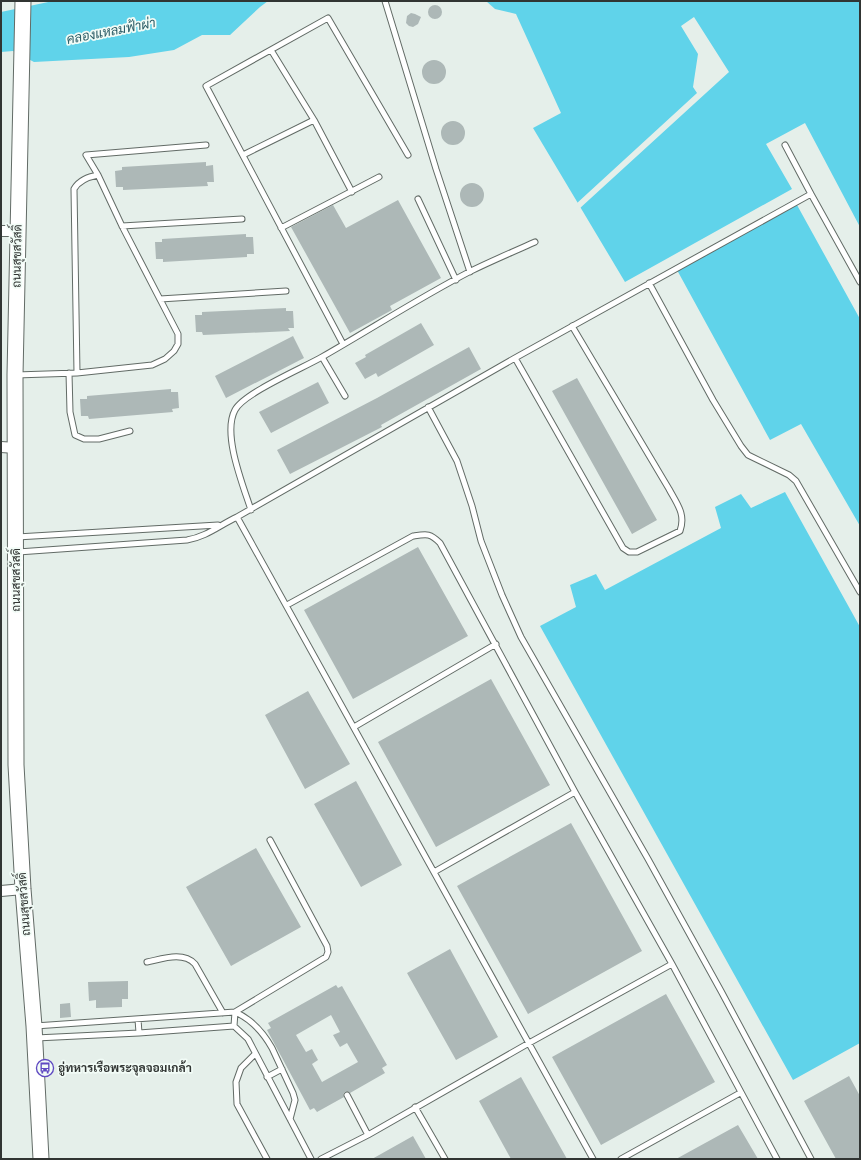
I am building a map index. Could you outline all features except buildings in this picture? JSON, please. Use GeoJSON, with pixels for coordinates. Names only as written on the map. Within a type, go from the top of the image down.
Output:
{"type":"FeatureCollection","features":[{"type":"Feature","properties":{"kind":"main road","name":"ถนนสุขสวัสดิ์"},"geometry":{"type":"LineString","coordinates":[[23,2],[15,375],[8,447],[17,545],[16,765],[22,889],[34,1032],[41,1159]]}},
{"type":"Feature","properties":{"kind":"street"},"geometry":{"type":"LineString","coordinates":[[1,231],[18,231]]}},
{"type":"Feature","properties":{"kind":"street"},"geometry":{"type":"LineString","coordinates":[[3,891],[22,889]]}},
{"type":"Feature","properties":{"kind":"lane"},"geometry":{"type":"LineString","coordinates":[[385,1],[436,169],[470,272]]}},
{"type":"Feature","properties":{"kind":"lane"},"geometry":{"type":"LineString","coordinates":[[343,344],[206,86],[328,18],[408,155]]}},
{"type":"Feature","properties":{"kind":"lane"},"geometry":{"type":"LineString","coordinates":[[271,50],[314,120],[352,192]]}},
{"type":"Feature","properties":{"kind":"lane"},"geometry":{"type":"LineString","coordinates":[[243,155],[314,120]]}},
{"type":"Feature","properties":{"kind":"lane"},"geometry":{"type":"LineString","coordinates":[[785,144],[860,282]]}},
{"type":"Feature","properties":{"kind":"lane"},"geometry":{"type":"LineString","coordinates":[[15,375],[77,373],[152,365],[165,359],[174,351],[178,344],[178,334],[122,226],[98,175],[86,155],[206,145]]}},
{"type":"Feature","properties":{"kind":"lane"},"geometry":{"type":"LineString","coordinates":[[77,373],[74,189],[77,184],[86,178],[98,175]]}},
{"type":"Feature","properties":{"kind":"lane"},"geometry":{"type":"LineString","coordinates":[[281,228],[379,177]]}},
{"type":"Feature","properties":{"kind":"lane"},"geometry":{"type":"LineString","coordinates":[[17,545],[187,540],[198,538],[219,525],[250,510],[572,326],[811,194]]}},
{"type":"Feature","properties":{"kind":"lane"},"geometry":{"type":"LineString","coordinates":[[418,199],[456,280]]}},
{"type":"Feature","properties":{"kind":"lane"},"geometry":{"type":"LineString","coordinates":[[122,226],[242,219]]}},
{"type":"Feature","properties":{"kind":"lane"},"geometry":{"type":"LineString","coordinates":[[250,510],[233,451],[230,428],[235,410],[246,398],[322,357],[470,272],[535,242]]}},
{"type":"Feature","properties":{"kind":"lane"},"geometry":{"type":"LineString","coordinates":[[649,283],[713,400],[741,446],[748,455],[780,470],[796,481],[860,592]]}},
{"type":"Feature","properties":{"kind":"lane"},"geometry":{"type":"LineString","coordinates":[[160,299],[286,291]]}},
{"type":"Feature","properties":{"kind":"lane"},"geometry":{"type":"LineString","coordinates":[[515,358],[623,548],[629,552],[637,552],[680,531],[682,515],[670,489],[572,326]]}},
{"type":"Feature","properties":{"kind":"lane"},"geometry":{"type":"LineString","coordinates":[[322,357],[345,396]]}},
{"type":"Feature","properties":{"kind":"lane"},"geometry":{"type":"LineString","coordinates":[[69,373],[70,412],[75,434],[84,439],[99,439],[130,431]]}},
{"type":"Feature","properties":{"kind":"lane"},"geometry":{"type":"LineString","coordinates":[[428,407],[457,461],[472,506],[481,541],[502,595],[521,637],[648,859],[811,1159]]}},
{"type":"Feature","properties":{"kind":"lane"},"geometry":{"type":"LineString","coordinates":[[237,517],[593,1159]]}},
{"type":"Feature","properties":{"kind":"lane"},"geometry":{"type":"LineString","coordinates":[[17,545],[219,525]]}},
{"type":"Feature","properties":{"kind":"lane"},"geometry":{"type":"LineString","coordinates":[[286,605],[413,536],[426,534],[433,536],[440,543],[575,792],[672,964],[740,1093],[777,1159]]}},
{"type":"Feature","properties":{"kind":"lane"},"geometry":{"type":"LineString","coordinates":[[354,727],[496,644]]}},
{"type":"Feature","properties":{"kind":"lane"},"geometry":{"type":"LineString","coordinates":[[434,872],[575,792]]}},
{"type":"Feature","properties":{"kind":"lane"},"geometry":{"type":"LineString","coordinates":[[34,1032],[138,1019],[235,1012],[326,958],[328,952],[327,946],[270,840]]}},
{"type":"Feature","properties":{"kind":"lane"},"geometry":{"type":"LineString","coordinates":[[147,962],[173,957],[191,959],[223,1013]]}},
{"type":"Feature","properties":{"kind":"lane"},"geometry":{"type":"LineString","coordinates":[[321,1159],[672,964]]}},
{"type":"Feature","properties":{"kind":"lane"},"geometry":{"type":"LineString","coordinates":[[234,1026],[235,1012]]}},
{"type":"Feature","properties":{"kind":"lane"},"geometry":{"type":"LineString","coordinates":[[235,1012],[252,1022],[268,1041],[293,1092],[295,1100],[290,1119]]}},
{"type":"Feature","properties":{"kind":"lane"},"geometry":{"type":"LineString","coordinates":[[138,1019],[139,1033]]}},
{"type":"Feature","properties":{"kind":"lane"},"geometry":{"type":"LineString","coordinates":[[34,1032],[139,1033],[234,1026],[248,1039],[311,1159]]}},
{"type":"Feature","properties":{"kind":"lane"},"geometry":{"type":"LineString","coordinates":[[255,1054],[241,1068],[236,1082],[237,1104],[267,1159]]}},
{"type":"Feature","properties":{"kind":"lane"},"geometry":{"type":"LineString","coordinates":[[267,1076],[282,1069]]}},
{"type":"Feature","properties":{"kind":"lane"},"geometry":{"type":"LineString","coordinates":[[621,1159],[740,1093]]}},
{"type":"Feature","properties":{"kind":"lane"},"geometry":{"type":"LineString","coordinates":[[347,1095],[368,1134]]}},
{"type":"Feature","properties":{"kind":"lane"},"geometry":{"type":"LineString","coordinates":[[415,1107],[445,1159]]}},
{"type":"Feature","properties":{"kind":"water","name":"คลองแหลมฟ้าผ่า"},"geometry":{"type":"Polygon","coordinates":[[[53,1],[268,1],[230,35],[202,35],[174,50],[129,57],[34,62],[13,51],[1,52],[1,12],[53,1]]]}},
{"type":"Feature","properties":{"kind":"water"},"geometry":{"type":"Polygon","coordinates":[[[486,1],[860,1],[860,227],[805,123],[766,144],[792,189],[625,282],[533,128],[561,113],[516,14],[495,9],[486,1]]]}},
{"type":"Feature","properties":{"kind":"water"},"geometry":{"type":"Polygon","coordinates":[[[797,205],[860,319],[860,526],[801,424],[770,440],[677,270],[797,205]]]}},
{"type":"Feature","properties":{"kind":"water"},"geometry":{"type":"Polygon","coordinates":[[[785,492],[860,627],[860,1043],[793,1080],[540,626],[576,607],[570,585],[596,574],[605,590],[721,528],[715,507],[741,494],[751,508],[785,492]]]}},
{"type":"Feature","properties":{"kind":"pier"},"geometry":{"type":"Polygon","coordinates":[[[694,17],[729,72],[579,209],[576,204],[697,93],[693,87],[698,54],[681,26],[694,17]]]}},
{"type":"Feature","properties":{"kind":"place","name":"อู่ทหารเรือพระจุลจอมเกล้า"},"geometry":{"type":"Point","coordinates":[45,1068]}}]}
